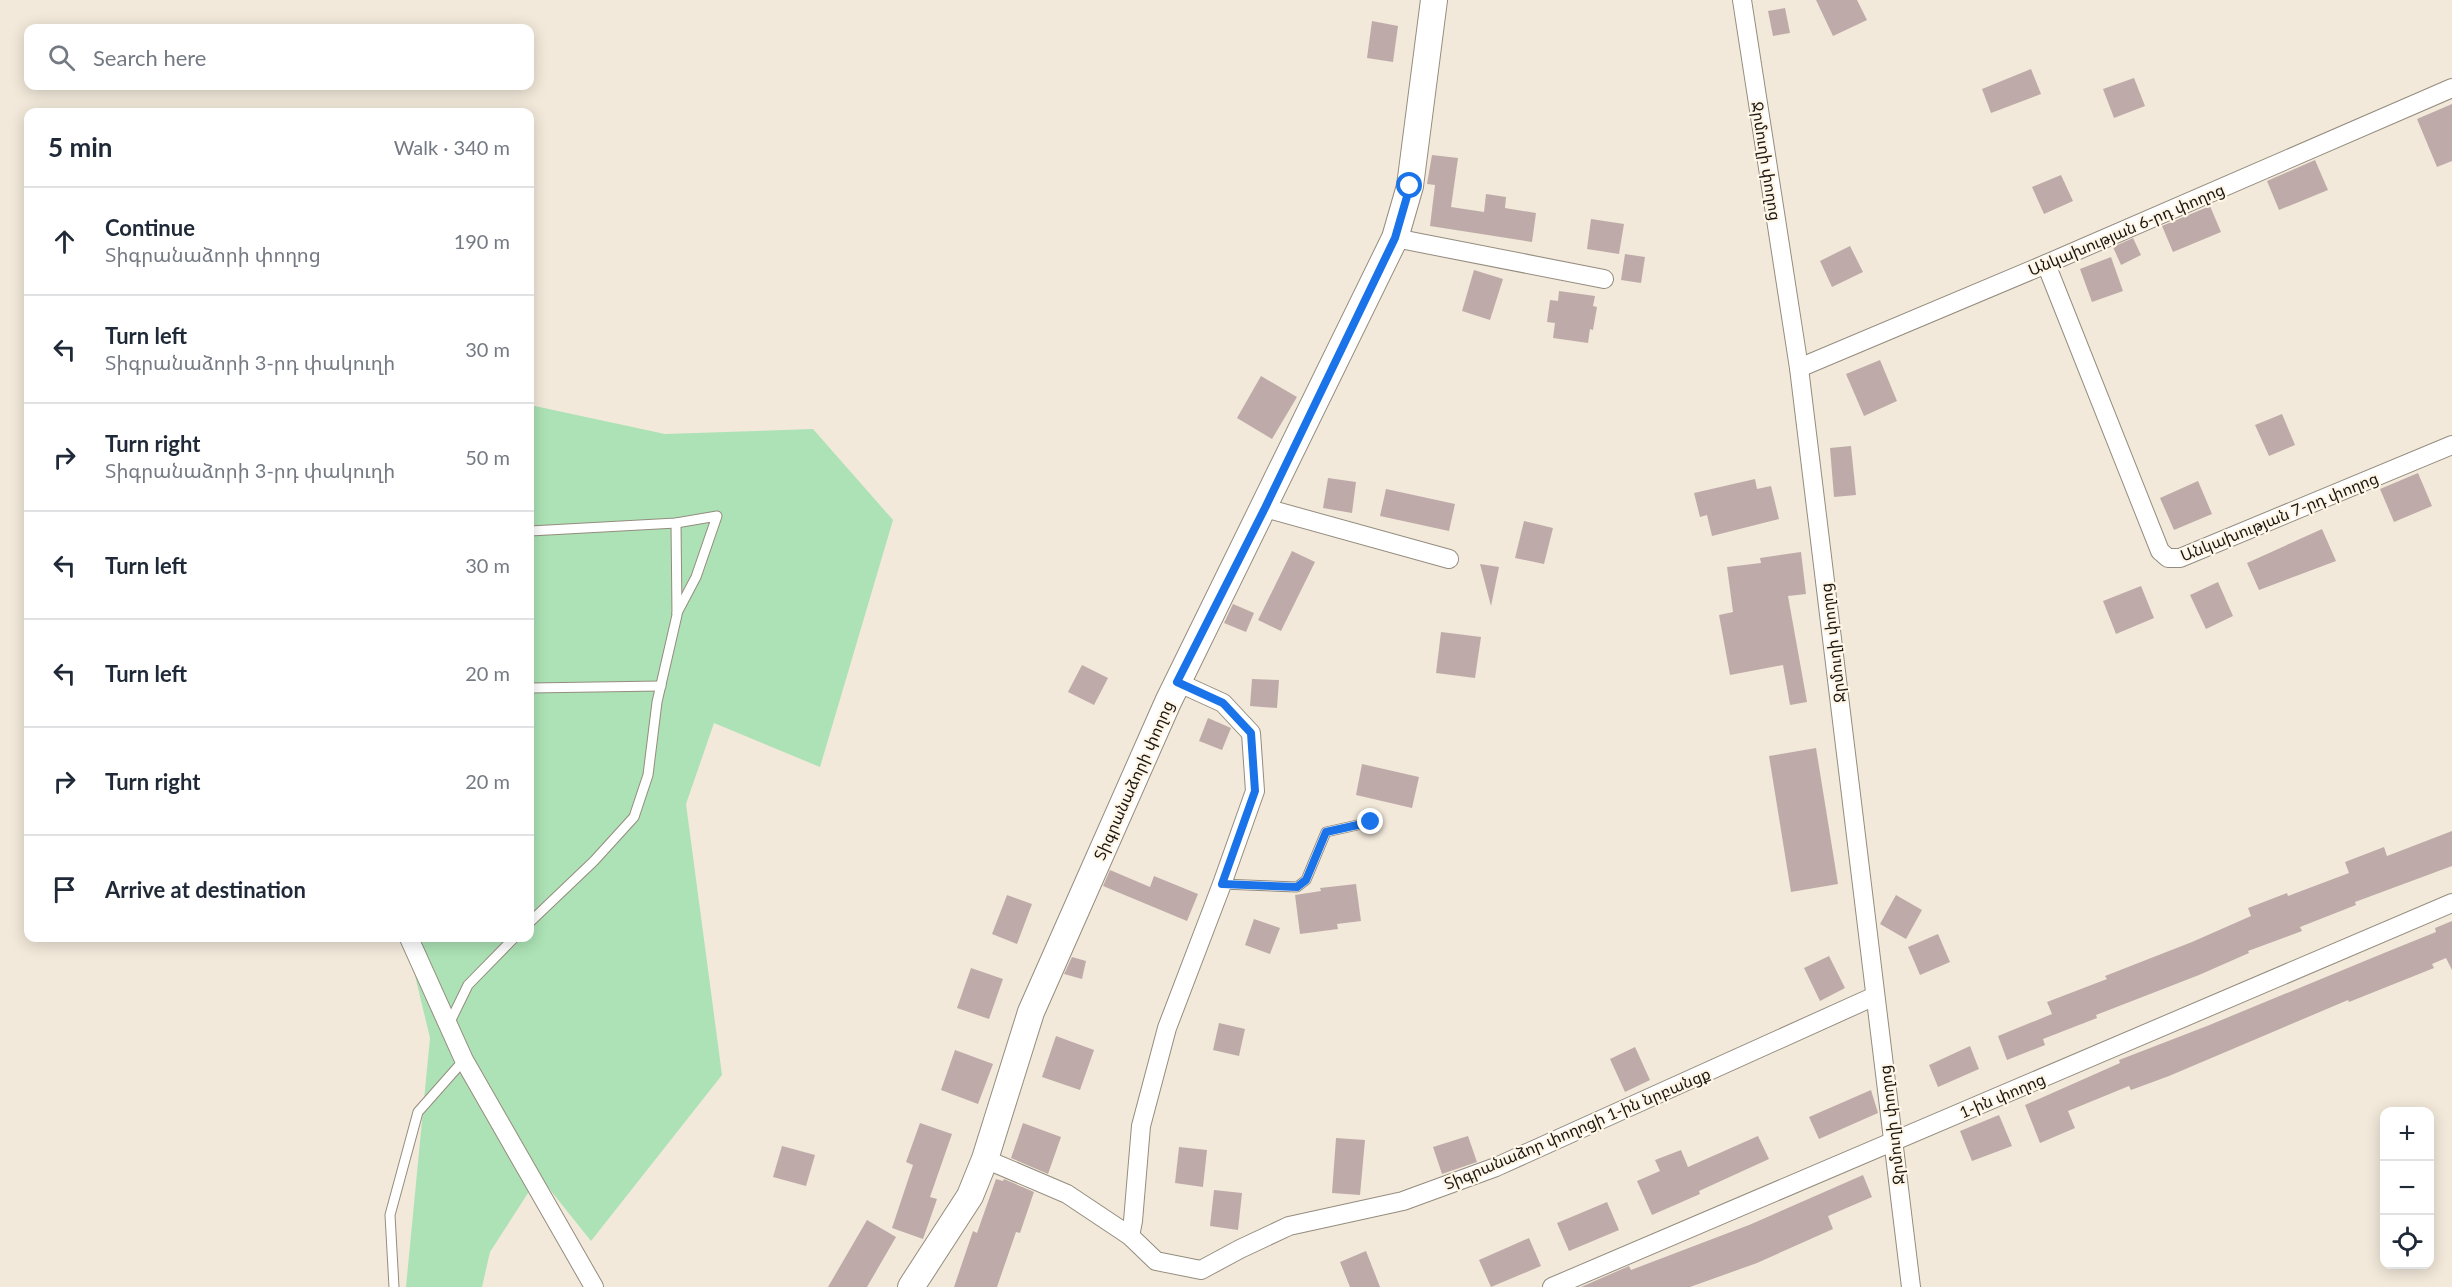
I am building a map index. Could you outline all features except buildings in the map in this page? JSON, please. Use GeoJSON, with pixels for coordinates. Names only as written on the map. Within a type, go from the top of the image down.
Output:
{"type":"FeatureCollection","features":[{"type":"Feature","properties":{"kind":"main road","name":"Տիգրանաձորի փողոց"},"geometry":{"type":"LineString","coordinates":[[911,1287],[970,1196],[985,1159],[1031,1012],[1177,682],[1265,508],[1395,238],[1410,186],[1434,0]]}},
{"type":"Feature","properties":{"kind":"street","name":"Ջրմուղի փողոց"},"geometry":{"type":"LineString","coordinates":[[1742,0],[1799,368],[1911,1287]]}},
{"type":"Feature","properties":{"kind":"street","name":"Անկախության 6-րդ փողոց"},"geometry":{"type":"LineString","coordinates":[[1799,368],[2452,88]]}},
{"type":"Feature","properties":{"kind":"street"},"geometry":{"type":"LineString","coordinates":[[1395,238],[1604,279]]}},
{"type":"Feature","properties":{"kind":"street","name":"Անկախության 7-րդ փողոց"},"geometry":{"type":"LineString","coordinates":[[2046,264],[2160,551],[2168,558],[2180,558],[2452,446]]}},
{"type":"Feature","properties":{"kind":"street"},"geometry":{"type":"LineString","coordinates":[[1265,508],[1449,559]]}},
{"type":"Feature","properties":{"kind":"street"},"geometry":{"type":"LineString","coordinates":[[1130,1236],[1141,1126],[1167,1028],[1255,791],[1251,733],[1223,703],[1177,682]]}},
{"type":"Feature","properties":{"kind":"street","name":"1-ին փողոց"},"geometry":{"type":"LineString","coordinates":[[1552,1287],[2452,903]]}},
{"type":"Feature","properties":{"kind":"street"},"geometry":{"type":"LineString","coordinates":[[411,942],[464,1060],[594,1287]]}},
{"type":"Feature","properties":{"kind":"street","name":"Տիգրանաձոր փողոցի 1-ին նրբանցք"},"geometry":{"type":"LineString","coordinates":[[985,1159],[1067,1194],[1130,1236],[1156,1261],[1202,1270],[1289,1226],[1403,1201],[1496,1167],[1875,996]]}},
{"type":"Feature","properties":{"kind":"lane"},"geometry":{"type":"LineString","coordinates":[[534,531],[676,523],[717,516],[696,577],[677,615]]}},
{"type":"Feature","properties":{"kind":"lane"},"geometry":{"type":"LineString","coordinates":[[534,918],[594,861],[634,817],[648,775],[661,686],[677,615],[676,523]]}},
{"type":"Feature","properties":{"kind":"lane"},"geometry":{"type":"LineString","coordinates":[[534,688],[661,686]]}},
{"type":"Feature","properties":{"kind":"lane"},"geometry":{"type":"LineString","coordinates":[[1222,884],[1297,887],[1306,880],[1326,832],[1371,822]]}},
{"type":"Feature","properties":{"kind":"lane"},"geometry":{"type":"LineString","coordinates":[[449,1024],[468,985],[510,942]]}},
{"type":"Feature","properties":{"kind":"lane"},"geometry":{"type":"LineString","coordinates":[[394,1287],[390,1215],[418,1112],[464,1060]]}},
{"type":"Feature","properties":{"kind":"green space"},"geometry":{"type":"Polygon","coordinates":[[[534,406],[665,434],[813,429],[893,520],[820,767],[714,723],[686,804],[722,1075],[591,1241],[539,1176],[490,1252],[482,1287],[406,1287],[430,1038],[407,942],[534,942],[534,406]]]}},
{"type":"Feature","properties":{"kind":"route"},"geometry":{"type":"LineString","coordinates":[[1371,822],[1326,832],[1306,880],[1297,887],[1222,884],[1255,791],[1251,733],[1223,703],[1177,682],[1265,508],[1395,238],[1410,186]]}}]}
